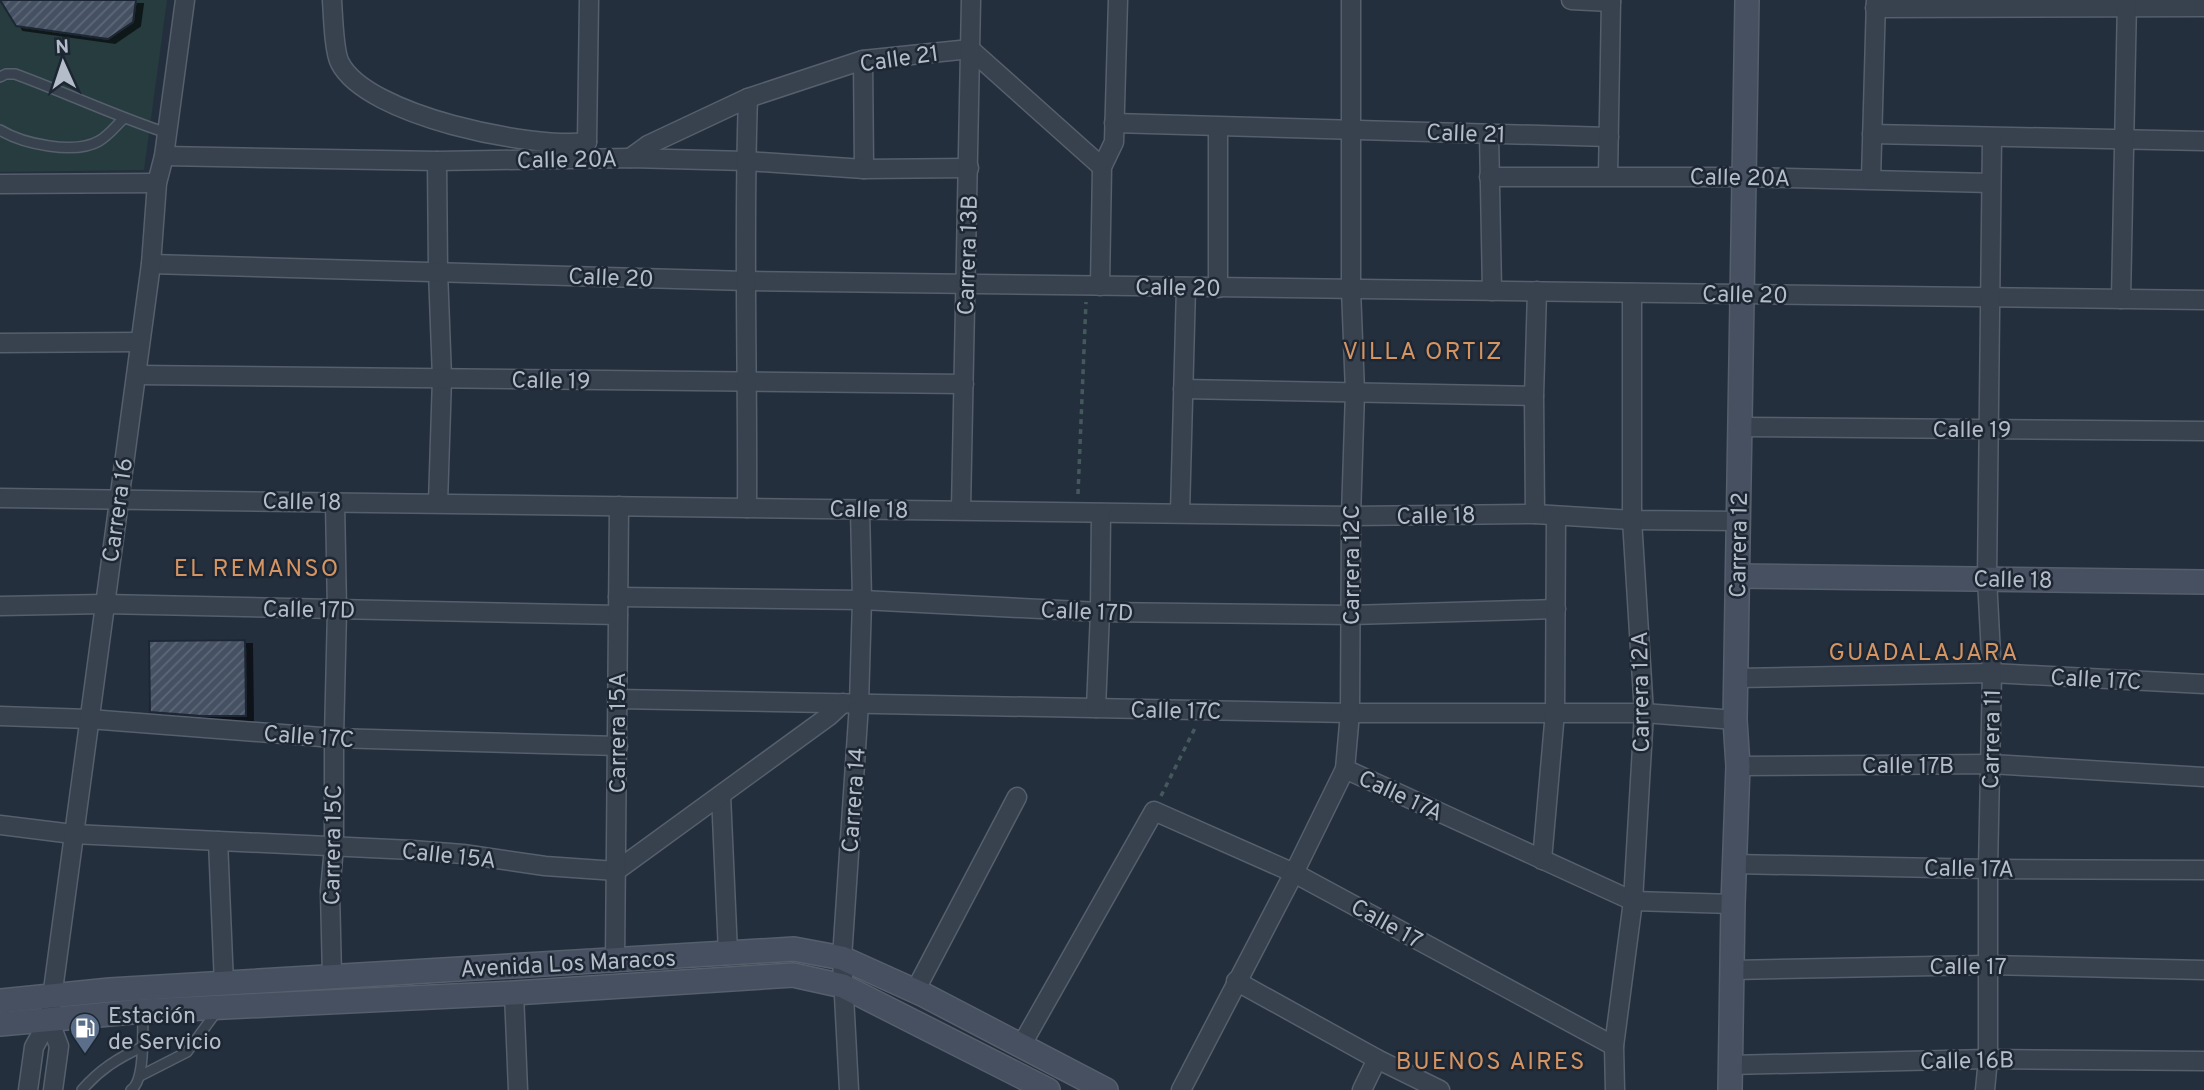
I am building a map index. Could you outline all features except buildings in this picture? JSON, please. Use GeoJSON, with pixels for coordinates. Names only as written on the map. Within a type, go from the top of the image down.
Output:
{"type":"FeatureCollection","features":[{"type":"Feature","properties":{"kind":"street","name":"Carrera 16"},"geometry":{"type":"LineString","coordinates":[[28,1090],[34,1047],[49,1020],[137,375],[139,342],[151,264],[157,183],[164,156],[185,0]]}},
{"type":"Feature","properties":{"kind":"street"},"geometry":{"type":"LineString","coordinates":[[332,0],[338,61],[349,78],[369,91],[434,120],[510,139],[565,144],[587,142],[608,159]]}},
{"type":"Feature","properties":{"kind":"street"},"geometry":{"type":"LineString","coordinates":[[587,142],[589,0]]}},
{"type":"Feature","properties":{"kind":"street","name":"Carrera 13B"},"geometry":{"type":"LineString","coordinates":[[961,510],[971,0]]}},
{"type":"Feature","properties":{"kind":"street"},"geometry":{"type":"LineString","coordinates":[[1093,286],[1102,167],[1114,142],[1118,0]]}},
{"type":"Feature","properties":{"kind":"street","name":"Carrera 12C"},"geometry":{"type":"LineString","coordinates":[[1181,1090],[1345,769],[1350,713],[1355,392],[1351,289],[1352,0]]}},
{"type":"Feature","properties":{"kind":"street"},"geometry":{"type":"LineString","coordinates":[[1571,0],[1611,1],[1608,176]]}},
{"type":"Feature","properties":{"kind":"street","name":"Carrera 12"},"geometry":{"type":"LineString","coordinates":[[1730,1090],[1732,904],[1738,766],[1735,720],[1747,0]]}},
{"type":"Feature","properties":{"kind":"street"},"geometry":{"type":"LineString","coordinates":[[1871,180],[1876,4],[2127,4],[2204,7]]}},
{"type":"Feature","properties":{"kind":"street"},"geometry":{"type":"LineString","coordinates":[[2121,299],[2127,4]]}},
{"type":"Feature","properties":{"kind":"street","name":"Calle 21"},"geometry":{"type":"LineString","coordinates":[[630,158],[648,145],[748,98],[863,60],[970,49],[1102,167]]}},
{"type":"Feature","properties":{"kind":"street"},"geometry":{"type":"LineString","coordinates":[[863,60],[864,169]]}},
{"type":"Feature","properties":{"kind":"street"},"geometry":{"type":"LineString","coordinates":[[747,508],[748,98]]}},
{"type":"Feature","properties":{"kind":"street","name":"Calle 21"},"geometry":{"type":"LineString","coordinates":[[1114,123],[1609,137]]}},
{"type":"Feature","properties":{"kind":"street"},"geometry":{"type":"LineString","coordinates":[[1218,288],[1219,127]]}},
{"type":"Feature","properties":{"kind":"street"},"geometry":{"type":"LineString","coordinates":[[1489,134],[1492,291]]}},
{"type":"Feature","properties":{"kind":"street"},"geometry":{"type":"LineString","coordinates":[[1872,134],[2204,141]]}},
{"type":"Feature","properties":{"kind":"street","name":"Carrera 11"},"geometry":{"type":"LineString","coordinates":[[1985,1090],[1992,673],[1987,579],[1992,137]]}},
{"type":"Feature","properties":{"kind":"street","name":"Calle 20A"},"geometry":{"type":"LineString","coordinates":[[164,156],[437,162],[630,158],[746,160],[864,169],[969,168]]}},
{"type":"Feature","properties":{"kind":"street"},"geometry":{"type":"LineString","coordinates":[[437,162],[442,378],[438,503]]}},
{"type":"Feature","properties":{"kind":"street","name":"Calle 20A"},"geometry":{"type":"LineString","coordinates":[[1489,177],[1744,177],[1991,183]]}},
{"type":"Feature","properties":{"kind":"street"},"geometry":{"type":"LineString","coordinates":[[0,184],[157,183]]}},
{"type":"Feature","properties":{"kind":"street","name":"Calle 20"},"geometry":{"type":"LineString","coordinates":[[151,264],[747,281],[2204,300]]}},
{"type":"Feature","properties":{"kind":"street"},"geometry":{"type":"LineString","coordinates":[[1180,513],[1186,287]]}},
{"type":"Feature","properties":{"kind":"street"},"geometry":{"type":"LineString","coordinates":[[1535,514],[1537,291]]}},
{"type":"Feature","properties":{"kind":"street","name":"Carrera 12A"},"geometry":{"type":"LineString","coordinates":[[1615,1090],[1614,1046],[1633,901],[1644,713],[1632,520],[1632,293]]}},
{"type":"Feature","properties":{"kind":"street"},"geometry":{"type":"LineString","coordinates":[[0,343],[139,342]]}},
{"type":"Feature","properties":{"kind":"street","name":"Calle 19"},"geometry":{"type":"LineString","coordinates":[[137,375],[964,384]]}},
{"type":"Feature","properties":{"kind":"street"},"geometry":{"type":"LineString","coordinates":[[1183,389],[1534,396]]}},
{"type":"Feature","properties":{"kind":"street","name":"Calle 19"},"geometry":{"type":"LineString","coordinates":[[1740,427],[2204,431]]}},
{"type":"Feature","properties":{"kind":"street","name":"Calle 18"},"geometry":{"type":"LineString","coordinates":[[0,498],[1351,516],[1535,514],[1632,520],[1739,521]]}},
{"type":"Feature","properties":{"kind":"street","name":"Carrera 15C"},"geometry":{"type":"LineString","coordinates":[[332,977],[330,891],[334,847],[337,610],[335,502]]}},
{"type":"Feature","properties":{"kind":"street","name":"Carrera 15A"},"geometry":{"type":"LineString","coordinates":[[615,961],[619,506]]}},
{"type":"Feature","properties":{"kind":"street","name":"Carrera 14"},"geometry":{"type":"LineString","coordinates":[[849,1090],[842,958],[851,704],[862,600],[860,509]]}},
{"type":"Feature","properties":{"kind":"street"},"geometry":{"type":"LineString","coordinates":[[1096,708],[1101,513]]}},
{"type":"Feature","properties":{"kind":"street"},"geometry":{"type":"LineString","coordinates":[[1542,860],[1555,712],[1556,516]]}},
{"type":"Feature","properties":{"kind":"street","name":"Calle 18"},"geometry":{"type":"LineString","coordinates":[[1738,576],[2204,582]]}},
{"type":"Feature","properties":{"kind":"street","name":"Calle 17D"},"geometry":{"type":"LineString","coordinates":[[0,606],[104,604],[337,610],[862,600],[1100,612],[1351,615],[1556,609]]}},
{"type":"Feature","properties":{"kind":"street","name":"Calle 17C"},"geometry":{"type":"LineString","coordinates":[[1736,678],[1992,673],[2204,684]]}},
{"type":"Feature","properties":{"kind":"street","name":"Calle 17C"},"geometry":{"type":"LineString","coordinates":[[617,699],[1350,713],[1644,713],[1735,720]]}},
{"type":"Feature","properties":{"kind":"street"},"geometry":{"type":"LineString","coordinates":[[616,871],[829,716],[851,704]]}},
{"type":"Feature","properties":{"kind":"street","name":"Calle 17C"},"geometry":{"type":"LineString","coordinates":[[0,716],[89,719],[334,738],[618,746]]}},
{"type":"Feature","properties":{"kind":"street","name":"Calle 17B"},"geometry":{"type":"LineString","coordinates":[[1738,766],[1990,764],[2204,777]]}},
{"type":"Feature","properties":{"kind":"street","name":"Calle 17A"},"geometry":{"type":"LineString","coordinates":[[1345,769],[1633,901],[1732,904]]}},
{"type":"Feature","properties":{"kind":"street"},"geometry":{"type":"LineString","coordinates":[[721,795],[728,953]]}},
{"type":"Feature","properties":{"kind":"street"},"geometry":{"type":"LineString","coordinates":[[915,991],[1017,797]]}},
{"type":"Feature","properties":{"kind":"street"},"geometry":{"type":"LineString","coordinates":[[1021,1046],[1154,811]]}},
{"type":"Feature","properties":{"kind":"street","name":"Calle 17"},"geometry":{"type":"LineString","coordinates":[[1154,811],[1294,873],[1614,1046]]}},
{"type":"Feature","properties":{"kind":"street","name":"Calle 15A"},"geometry":{"type":"LineString","coordinates":[[0,825],[73,834],[412,850],[545,866],[616,871]]}},
{"type":"Feature","properties":{"kind":"street"},"geometry":{"type":"LineString","coordinates":[[218,841],[224,984]]}},
{"type":"Feature","properties":{"kind":"street","name":"Calle 17A"},"geometry":{"type":"LineString","coordinates":[[1734,864],[2204,870]]}},
{"type":"Feature","properties":{"kind":"street","name":"Avenida Los Maracos"},"geometry":{"type":"LineString","coordinates":[[0,1001],[52,995],[794,949],[842,958],[915,991],[1106,1090]]}},
{"type":"Feature","properties":{"kind":"street","name":"Calle 17"},"geometry":{"type":"LineString","coordinates":[[1731,970],[1987,965],[2204,970]]}},
{"type":"Feature","properties":{"kind":"street","name":"Avenida Los Maracos"},"geometry":{"type":"LineString","coordinates":[[0,1024],[142,1011],[514,993],[793,975],[843,986],[1048,1090]]}},
{"type":"Feature","properties":{"kind":"street"},"geometry":{"type":"LineString","coordinates":[[1236,981],[1377,1059],[1440,1090]]}},
{"type":"Feature","properties":{"kind":"street"},"geometry":{"type":"LineString","coordinates":[[514,993],[518,1090]]}},
{"type":"Feature","properties":{"kind":"street","name":"Carrera 16"},"geometry":{"type":"LineString","coordinates":[[49,1020],[59,1046],[53,1090]]}},
{"type":"Feature","properties":{"kind":"street"},"geometry":{"type":"LineString","coordinates":[[1362,1090],[1377,1059]]}},
{"type":"Feature","properties":{"kind":"street","name":"Calle 16B"},"geometry":{"type":"LineString","coordinates":[[1730,1065],[1987,1059],[2204,1061]]}},
{"type":"Feature","properties":{"kind":"lane"},"geometry":{"type":"LineString","coordinates":[[0,78],[6,74],[15,74],[81,99],[123,119],[167,134]]}},
{"type":"Feature","properties":{"kind":"lane"},"geometry":{"type":"LineString","coordinates":[[0,130],[29,143],[85,147],[101,141],[123,119]]}},
{"type":"Feature","properties":{"kind":"lane"},"geometry":{"type":"LineString","coordinates":[[141,1076],[187,1052],[219,1008]]}},
{"type":"Feature","properties":{"kind":"lane"},"geometry":{"type":"LineString","coordinates":[[131,1090],[136,1087],[141,1076],[142,1011]]}},
{"type":"Feature","properties":{"kind":"lane"},"geometry":{"type":"LineString","coordinates":[[82,1090],[95,1074],[120,1057],[142,1047]]}},
{"type":"Feature","properties":{"kind":"path"},"geometry":{"type":"LineString","coordinates":[[1078,512],[1093,286]]}},
{"type":"Feature","properties":{"kind":"path"},"geometry":{"type":"LineString","coordinates":[[1154,811],[1204,710]]}},
{"type":"Feature","properties":{"kind":"green space"},"geometry":{"type":"Polygon","coordinates":[[[0,0],[167,0],[144,170],[0,172],[0,0]]]}},
{"type":"Feature","properties":{"kind":"place","name":"Estación de Servicio"},"geometry":{"type":"Point","coordinates":[85,1055]}},
{"type":"Feature","properties":{"kind":"district","name":"VILLA ORTIZ"},"geometry":{"type":"Point","coordinates":[1423,351]}},
{"type":"Feature","properties":{"kind":"district","name":"EL REMANSO"},"geometry":{"type":"Point","coordinates":[257,568]}},
{"type":"Feature","properties":{"kind":"district","name":"GUADALAJARA"},"geometry":{"type":"Point","coordinates":[1924,652]}},
{"type":"Feature","properties":{"kind":"district","name":"BUENOS AIRES"},"geometry":{"type":"Point","coordinates":[1491,1061]}}]}
